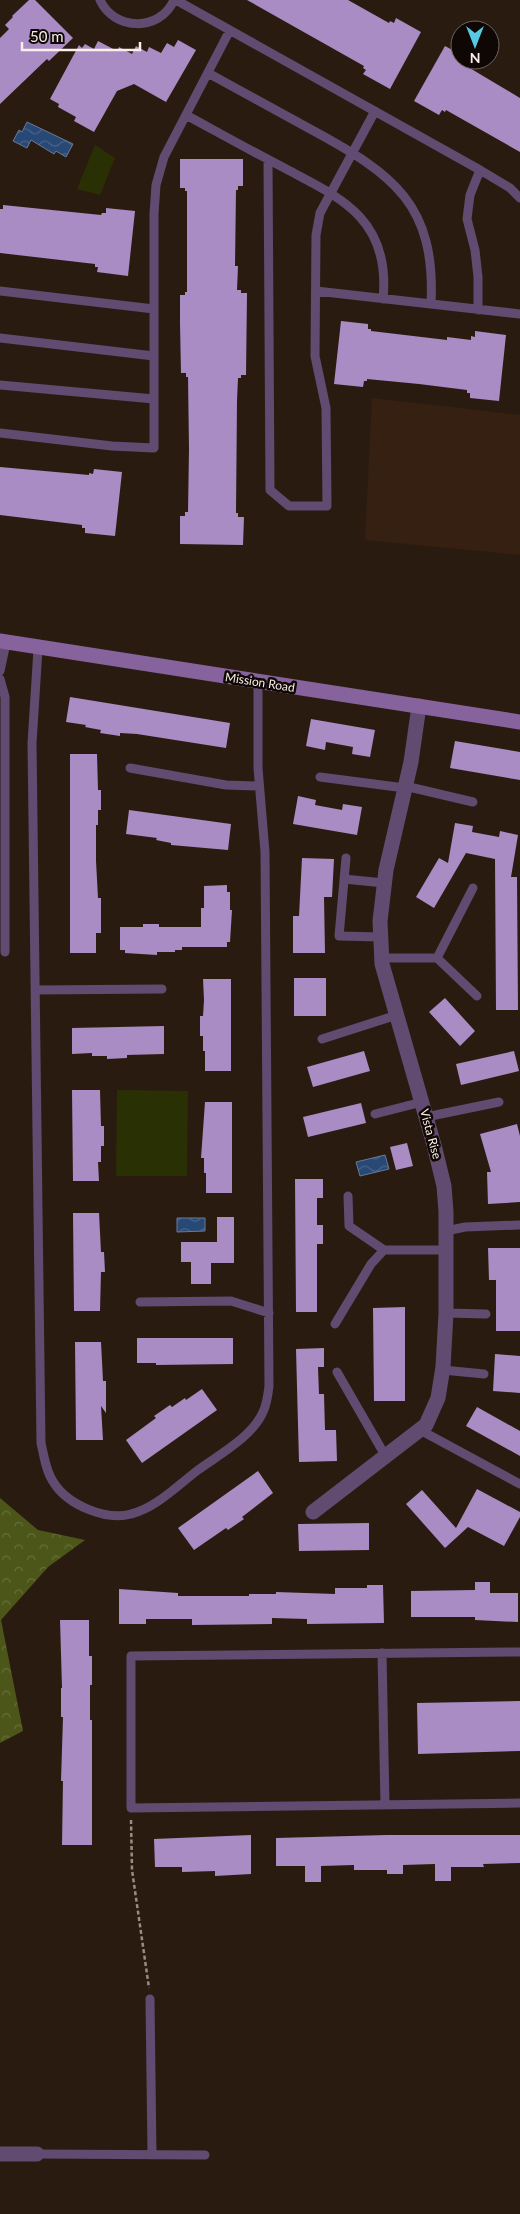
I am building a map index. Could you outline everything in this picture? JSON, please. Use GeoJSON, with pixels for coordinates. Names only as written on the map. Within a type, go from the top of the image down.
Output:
{"type":"FeatureCollection","features":[{"type":"Feature","properties":{"kind":"street","name":"Mission Road"},"geometry":{"type":"LineString","coordinates":[[3,642],[38,649],[520,722]]}},
{"type":"Feature","properties":{"kind":"street","name":"Vista Rise"},"geometry":{"type":"LineString","coordinates":[[313,1512],[426,1425],[438,1398],[443,1370],[446,1313],[444,1186],[382,958],[380,921],[384,883],[405,787],[419,706]]}},
{"type":"Feature","properties":{"kind":"street"},"geometry":{"type":"LineString","coordinates":[[0,2154],[37,2154]]}},
{"type":"Feature","properties":{"kind":"lane"},"geometry":{"type":"LineString","coordinates":[[100,0],[103,7],[113,17],[126,23],[139,24],[152,21],[164,14],[175,0],[480,170],[510,188],[520,198]]}},
{"type":"Feature","properties":{"kind":"lane"},"geometry":{"type":"LineString","coordinates":[[0,433],[112,446],[154,448],[154,214],[156,185],[164,157],[230,30]]}},
{"type":"Feature","properties":{"kind":"lane"},"geometry":{"type":"LineString","coordinates":[[208,73],[353,152],[384,174],[404,194],[425,235],[430,256],[432,277],[430,304]]}},
{"type":"Feature","properties":{"kind":"lane"},"geometry":{"type":"LineString","coordinates":[[268,160],[270,490],[289,506],[327,506],[326,408],[315,356],[316,235],[320,214],[375,111]]}},
{"type":"Feature","properties":{"kind":"lane"},"geometry":{"type":"LineString","coordinates":[[186,115],[331,194],[360,217],[376,240],[383,261],[385,277],[383,299]]}},
{"type":"Feature","properties":{"kind":"lane"},"geometry":{"type":"LineString","coordinates":[[478,310],[478,277],[475,250],[467,219],[470,195],[480,170]]}},
{"type":"Feature","properties":{"kind":"lane"},"geometry":{"type":"LineString","coordinates":[[0,291],[154,309]]}},
{"type":"Feature","properties":{"kind":"lane"},"geometry":{"type":"LineString","coordinates":[[316,291],[520,314]]}},
{"type":"Feature","properties":{"kind":"lane"},"geometry":{"type":"LineString","coordinates":[[0,338],[154,356]]}},
{"type":"Feature","properties":{"kind":"lane"},"geometry":{"type":"LineString","coordinates":[[0,385],[154,399]]}},
{"type":"Feature","properties":{"kind":"lane"},"geometry":{"type":"LineString","coordinates":[[0,671],[3,642]]}},
{"type":"Feature","properties":{"kind":"lane"},"geometry":{"type":"LineString","coordinates":[[38,649],[32,743],[41,1443],[53,1482],[61,1492],[96,1512],[113,1516],[131,1514],[152,1504],[240,1440],[256,1424],[266,1403],[269,1386],[265,852],[259,786],[258,682]]}},
{"type":"Feature","properties":{"kind":"lane"},"geometry":{"type":"LineString","coordinates":[[0,679],[6,697],[6,952]]}},
{"type":"Feature","properties":{"kind":"lane"},"geometry":{"type":"LineString","coordinates":[[130,768],[226,785],[259,786]]}},
{"type":"Feature","properties":{"kind":"lane"},"geometry":{"type":"LineString","coordinates":[[320,777],[405,787],[473,802]]}},
{"type":"Feature","properties":{"kind":"lane"},"geometry":{"type":"LineString","coordinates":[[346,858],[339,936],[381,937]]}},
{"type":"Feature","properties":{"kind":"lane"},"geometry":{"type":"LineString","coordinates":[[344,879],[384,883]]}},
{"type":"Feature","properties":{"kind":"lane"},"geometry":{"type":"LineString","coordinates":[[437,958],[473,888]]}},
{"type":"Feature","properties":{"kind":"lane"},"geometry":{"type":"LineString","coordinates":[[382,958],[437,958],[477,996]]}},
{"type":"Feature","properties":{"kind":"lane"},"geometry":{"type":"LineString","coordinates":[[35,990],[162,989]]}},
{"type":"Feature","properties":{"kind":"lane"},"geometry":{"type":"LineString","coordinates":[[322,1039],[397,1015]]}},
{"type":"Feature","properties":{"kind":"lane"},"geometry":{"type":"LineString","coordinates":[[375,1114],[422,1102]]}},
{"type":"Feature","properties":{"kind":"lane"},"geometry":{"type":"LineString","coordinates":[[426,1117],[499,1102]]}},
{"type":"Feature","properties":{"kind":"lane"},"geometry":{"type":"LineString","coordinates":[[348,1196],[348,1226],[384,1250],[446,1250]]}},
{"type":"Feature","properties":{"kind":"lane"},"geometry":{"type":"LineString","coordinates":[[446,1231],[465,1227],[519,1225]]}},
{"type":"Feature","properties":{"kind":"lane"},"geometry":{"type":"LineString","coordinates":[[336,1324],[371,1264],[384,1250]]}},
{"type":"Feature","properties":{"kind":"lane"},"geometry":{"type":"LineString","coordinates":[[140,1302],[231,1301],[269,1313]]}},
{"type":"Feature","properties":{"kind":"lane"},"geometry":{"type":"LineString","coordinates":[[446,1313],[486,1314]]}},
{"type":"Feature","properties":{"kind":"lane"},"geometry":{"type":"LineString","coordinates":[[443,1370],[484,1374]]}},
{"type":"Feature","properties":{"kind":"lane"},"geometry":{"type":"LineString","coordinates":[[337,1372],[386,1457]]}},
{"type":"Feature","properties":{"kind":"lane"},"geometry":{"type":"LineString","coordinates":[[420,1430],[520,1484]]}},
{"type":"Feature","properties":{"kind":"lane"},"geometry":{"type":"LineString","coordinates":[[520,1652],[131,1656],[131,1808],[520,1803]]}},
{"type":"Feature","properties":{"kind":"lane"},"geometry":{"type":"LineString","coordinates":[[382,1653],[385,1805]]}},
{"type":"Feature","properties":{"kind":"lane"},"geometry":{"type":"LineString","coordinates":[[150,1999],[152,2155]]}},
{"type":"Feature","properties":{"kind":"lane"},"geometry":{"type":"LineString","coordinates":[[37,2154],[204,2155]]}},
{"type":"Feature","properties":{"kind":"path"},"geometry":{"type":"LineString","coordinates":[[131,1808],[132,1870],[150,1999]]}},
{"type":"Feature","properties":{"kind":"shaded area"},"geometry":{"type":"Polygon","coordinates":[[[372,398],[520,415],[520,555],[365,540],[372,398]]]}},
{"type":"Feature","properties":{"kind":"green space"},"geometry":{"type":"Polygon","coordinates":[[[95,145],[115,158],[100,195],[77,189],[95,145]]]}},
{"type":"Feature","properties":{"kind":"green space"},"geometry":{"type":"Polygon","coordinates":[[[117,1090],[188,1091],[187,1176],[116,1176],[117,1090]]]}},
{"type":"Feature","properties":{"kind":"green space"},"geometry":{"type":"Polygon","coordinates":[[[0,1498],[38,1530],[85,1540],[48,1567],[1,1620],[23,1731],[0,1743],[0,1498]]]}},
{"type":"Feature","properties":{"kind":"water"},"geometry":{"type":"Polygon","coordinates":[[[27,122],[73,144],[66,157],[56,151],[54,154],[31,140],[27,148],[13,141],[19,130],[22,132],[27,122]]]}},
{"type":"Feature","properties":{"kind":"water"},"geometry":{"type":"Polygon","coordinates":[[[385,1155],[389,1169],[360,1176],[356,1162],[385,1155]]]}},
{"type":"Feature","properties":{"kind":"water"},"geometry":{"type":"Polygon","coordinates":[[[177,1218],[205,1218],[205,1231],[177,1232],[177,1218]]]}},
{"type":"Feature","properties":{"kind":"building"},"geometry":{"type":"Polygon","coordinates":[[[29,0],[35,0],[73,38],[49,61],[47,59],[0,104],[0,38],[9,29],[5,25],[29,0]]]}},
{"type":"Feature","properties":{"kind":"building"},"geometry":{"type":"Polygon","coordinates":[[[247,0],[348,0],[389,23],[390,21],[394,23],[396,18],[421,32],[390,89],[363,74],[366,70],[363,68],[364,66],[247,0]]]}},
{"type":"Feature","properties":{"kind":"building"},"geometry":{"type":"Polygon","coordinates":[[[178,40],[196,50],[166,102],[134,84],[117,91],[94,132],[74,121],[76,117],[58,107],[59,104],[50,99],[79,45],[82,48],[85,44],[94,49],[98,41],[117,51],[119,47],[132,54],[136,46],[147,52],[149,47],[161,53],[167,43],[174,47],[178,40]]]}},
{"type":"Feature","properties":{"kind":"building"},"geometry":{"type":"Polygon","coordinates":[[[445,46],[450,49],[450,70],[473,70],[520,98],[520,152],[446,110],[445,112],[442,110],[439,115],[414,101],[445,46]]]}},
{"type":"Feature","properties":{"kind":"building"},"geometry":{"type":"Polygon","coordinates":[[[180,159],[243,159],[243,186],[238,186],[238,190],[236,190],[235,266],[238,266],[237,290],[241,290],[241,293],[247,293],[246,375],[241,375],[241,378],[238,378],[237,401],[236,513],[238,513],[238,517],[244,517],[243,545],[180,544],[180,516],[185,516],[185,512],[188,512],[189,449],[188,377],[186,377],[186,373],[181,373],[180,324],[180,295],[185,295],[185,292],[187,292],[187,191],[185,191],[185,188],[180,188],[180,159]]]}},
{"type":"Feature","properties":{"kind":"building"},"geometry":{"type":"Polygon","coordinates":[[[3,205],[101,215],[106,213],[106,208],[135,211],[128,276],[97,272],[98,267],[95,267],[95,264],[0,253],[0,209],[3,209],[3,205]]]}},
{"type":"Feature","properties":{"kind":"building"},"geometry":{"type":"Polygon","coordinates":[[[341,321],[368,324],[368,329],[371,329],[371,331],[447,340],[447,337],[471,340],[471,336],[475,337],[475,331],[506,335],[499,401],[470,398],[470,393],[467,393],[467,390],[419,384],[367,379],[367,381],[364,381],[363,387],[334,384],[341,321]]]}},
{"type":"Feature","properties":{"kind":"building"},"geometry":{"type":"Polygon","coordinates":[[[0,467],[89,475],[89,473],[93,474],[94,469],[122,472],[115,536],[85,533],[85,528],[82,528],[82,525],[0,515],[0,467]]]}},
{"type":"Feature","properties":{"kind":"building"},"geometry":{"type":"Polygon","coordinates":[[[70,697],[230,723],[226,748],[137,734],[120,733],[120,736],[100,733],[101,730],[85,727],[86,725],[66,722],[70,697]]]}},
{"type":"Feature","properties":{"kind":"building"},"geometry":{"type":"Polygon","coordinates":[[[311,719],[375,730],[370,757],[352,754],[353,747],[326,742],[325,750],[306,746],[311,719]]]}},
{"type":"Feature","properties":{"kind":"building"},"geometry":{"type":"Polygon","coordinates":[[[455,741],[520,752],[520,780],[450,768],[455,741]]]}},
{"type":"Feature","properties":{"kind":"building"},"geometry":{"type":"Polygon","coordinates":[[[70,754],[97,754],[98,790],[101,790],[101,810],[98,810],[98,825],[96,825],[96,861],[98,898],[101,898],[101,933],[96,933],[96,953],[70,953],[70,754]]]}},
{"type":"Feature","properties":{"kind":"building"},"geometry":{"type":"Polygon","coordinates":[[[298,796],[316,800],[315,805],[342,810],[343,804],[362,807],[357,835],[293,824],[298,796]]]}},
{"type":"Feature","properties":{"kind":"building"},"geometry":{"type":"Polygon","coordinates":[[[129,810],[231,824],[228,850],[171,845],[171,843],[156,840],[157,838],[126,834],[129,810]]]}},
{"type":"Feature","properties":{"kind":"building"},"geometry":{"type":"Polygon","coordinates":[[[455,823],[473,826],[472,832],[499,837],[500,831],[518,835],[511,877],[517,877],[518,1010],[496,1010],[495,859],[466,853],[434,908],[416,897],[439,858],[448,863],[455,823]]]}},
{"type":"Feature","properties":{"kind":"building"},"geometry":{"type":"Polygon","coordinates":[[[302,858],[334,859],[332,897],[324,897],[325,953],[293,953],[293,916],[299,916],[302,858]]]}},
{"type":"Feature","properties":{"kind":"building"},"geometry":{"type":"Polygon","coordinates":[[[227,885],[227,892],[230,892],[230,910],[232,910],[230,942],[227,942],[227,947],[182,947],[182,950],[175,950],[175,952],[157,952],[157,955],[125,953],[125,950],[120,950],[120,927],[143,927],[143,924],[159,924],[159,927],[201,927],[201,908],[204,908],[204,886],[227,885]]]}},
{"type":"Feature","properties":{"kind":"building"},"geometry":{"type":"Polygon","coordinates":[[[294,978],[326,978],[326,1016],[294,1016],[294,978]]]}},
{"type":"Feature","properties":{"kind":"building"},"geometry":{"type":"Polygon","coordinates":[[[203,979],[231,979],[231,1071],[205,1071],[203,1036],[200,1036],[200,1016],[203,1016],[204,1000],[203,979]]]}},
{"type":"Feature","properties":{"kind":"building"},"geometry":{"type":"Polygon","coordinates":[[[445,998],[475,1031],[460,1046],[429,1012],[445,998]]]}},
{"type":"Feature","properties":{"kind":"building"},"geometry":{"type":"Polygon","coordinates":[[[164,1026],[164,1054],[127,1055],[127,1058],[107,1059],[107,1056],[92,1056],[92,1053],[72,1054],[72,1028],[164,1026]]]}},
{"type":"Feature","properties":{"kind":"building"},"geometry":{"type":"Polygon","coordinates":[[[364,1051],[370,1071],[313,1087],[307,1067],[364,1051]]]}},
{"type":"Feature","properties":{"kind":"building"},"geometry":{"type":"Polygon","coordinates":[[[514,1051],[519,1071],[461,1085],[456,1064],[514,1051]]]}},
{"type":"Feature","properties":{"kind":"building"},"geometry":{"type":"Polygon","coordinates":[[[72,1090],[100,1090],[101,1126],[104,1126],[104,1146],[101,1146],[101,1162],[98,1162],[99,1181],[73,1181],[72,1090]]]}},
{"type":"Feature","properties":{"kind":"building"},"geometry":{"type":"Polygon","coordinates":[[[205,1102],[232,1102],[232,1193],[206,1193],[204,1158],[201,1158],[205,1102]]]}},
{"type":"Feature","properties":{"kind":"building"},"geometry":{"type":"Polygon","coordinates":[[[361,1103],[366,1123],[308,1137],[303,1117],[361,1103]]]}},
{"type":"Feature","properties":{"kind":"building"},"geometry":{"type":"Polygon","coordinates":[[[517,1124],[520,1136],[520,1202],[488,1204],[487,1172],[491,1172],[480,1134],[517,1124]]]}},
{"type":"Feature","properties":{"kind":"building"},"geometry":{"type":"Polygon","coordinates":[[[407,1143],[413,1166],[396,1170],[390,1147],[407,1143]]]}},
{"type":"Feature","properties":{"kind":"building"},"geometry":{"type":"Polygon","coordinates":[[[295,1179],[323,1179],[323,1198],[317,1198],[317,1225],[323,1225],[323,1244],[317,1244],[317,1312],[296,1312],[295,1179]]]}},
{"type":"Feature","properties":{"kind":"building"},"geometry":{"type":"Polygon","coordinates":[[[73,1213],[99,1213],[101,1252],[104,1252],[105,1272],[101,1272],[100,1311],[74,1311],[73,1213]]]}},
{"type":"Feature","properties":{"kind":"building"},"geometry":{"type":"Polygon","coordinates":[[[217,1217],[234,1217],[234,1263],[211,1263],[211,1284],[191,1284],[191,1262],[181,1262],[181,1242],[217,1242],[217,1217]]]}},
{"type":"Feature","properties":{"kind":"building"},"geometry":{"type":"Polygon","coordinates":[[[488,1248],[520,1248],[520,1331],[496,1331],[496,1280],[489,1280],[488,1248]]]}},
{"type":"Feature","properties":{"kind":"building"},"geometry":{"type":"Polygon","coordinates":[[[405,1307],[405,1401],[374,1401],[373,1308],[405,1307]]]}},
{"type":"Feature","properties":{"kind":"building"},"geometry":{"type":"Polygon","coordinates":[[[137,1338],[233,1338],[233,1364],[156,1365],[156,1363],[137,1363],[137,1338]]]}},
{"type":"Feature","properties":{"kind":"building"},"geometry":{"type":"Polygon","coordinates":[[[75,1342],[101,1342],[103,1381],[106,1381],[106,1413],[101,1406],[103,1440],[76,1440],[75,1342]]]}},
{"type":"Feature","properties":{"kind":"building"},"geometry":{"type":"Polygon","coordinates":[[[324,1348],[324,1367],[318,1367],[319,1394],[324,1394],[325,1430],[336,1430],[337,1461],[299,1462],[296,1349],[324,1348]]]}},
{"type":"Feature","properties":{"kind":"building"},"geometry":{"type":"Polygon","coordinates":[[[495,1354],[520,1356],[520,1393],[493,1391],[495,1354]]]}},
{"type":"Feature","properties":{"kind":"building"},"geometry":{"type":"Polygon","coordinates":[[[202,1389],[217,1410],[142,1463],[126,1440],[170,1405],[172,1407],[185,1398],[186,1400],[202,1389]]]}},
{"type":"Feature","properties":{"kind":"building"},"geometry":{"type":"Polygon","coordinates":[[[477,1407],[520,1431],[520,1456],[466,1426],[477,1407]]]}},
{"type":"Feature","properties":{"kind":"building"},"geometry":{"type":"Polygon","coordinates":[[[258,1471],[273,1493],[242,1517],[244,1519],[228,1530],[226,1528],[194,1550],[178,1528],[258,1471]]]}},
{"type":"Feature","properties":{"kind":"building"},"geometry":{"type":"Polygon","coordinates":[[[477,1489],[520,1512],[520,1517],[504,1546],[468,1527],[445,1548],[406,1504],[422,1490],[456,1528],[477,1489]]]}},
{"type":"Feature","properties":{"kind":"building"},"geometry":{"type":"Polygon","coordinates":[[[369,1523],[369,1550],[299,1551],[298,1524],[369,1523]]]}},
{"type":"Feature","properties":{"kind":"building"},"geometry":{"type":"Polygon","coordinates":[[[475,1582],[490,1582],[490,1593],[518,1593],[518,1622],[475,1620],[475,1617],[411,1617],[411,1591],[475,1590],[475,1582]]]}},
{"type":"Feature","properties":{"kind":"building"},"geometry":{"type":"Polygon","coordinates":[[[367,1585],[383,1585],[384,1623],[307,1624],[307,1619],[272,1618],[272,1624],[192,1625],[192,1619],[146,1619],[146,1624],[119,1624],[119,1589],[178,1593],[178,1596],[249,1596],[249,1594],[276,1594],[276,1592],[335,1594],[335,1588],[367,1588],[367,1585]]]}},
{"type":"Feature","properties":{"kind":"building"},"geometry":{"type":"Polygon","coordinates":[[[60,1620],[89,1620],[89,1656],[92,1656],[90,1720],[92,1720],[92,1845],[62,1845],[63,1717],[61,1717],[60,1620]]]}},
{"type":"Feature","properties":{"kind":"building"},"geometry":{"type":"Polygon","coordinates":[[[520,1701],[520,1751],[418,1754],[417,1703],[520,1701]]]}},
{"type":"Feature","properties":{"kind":"building"},"geometry":{"type":"Polygon","coordinates":[[[251,1835],[251,1874],[215,1876],[215,1871],[182,1872],[182,1867],[155,1867],[154,1839],[251,1835]]]}},
{"type":"Feature","properties":{"kind":"building"},"geometry":{"type":"Polygon","coordinates":[[[387,1835],[520,1835],[520,1863],[483,1864],[484,1867],[451,1867],[451,1881],[435,1881],[435,1864],[403,1865],[403,1874],[387,1874],[387,1870],[354,1870],[354,1865],[321,1866],[321,1882],[305,1882],[305,1866],[276,1866],[276,1838],[387,1835]]]}}]}
